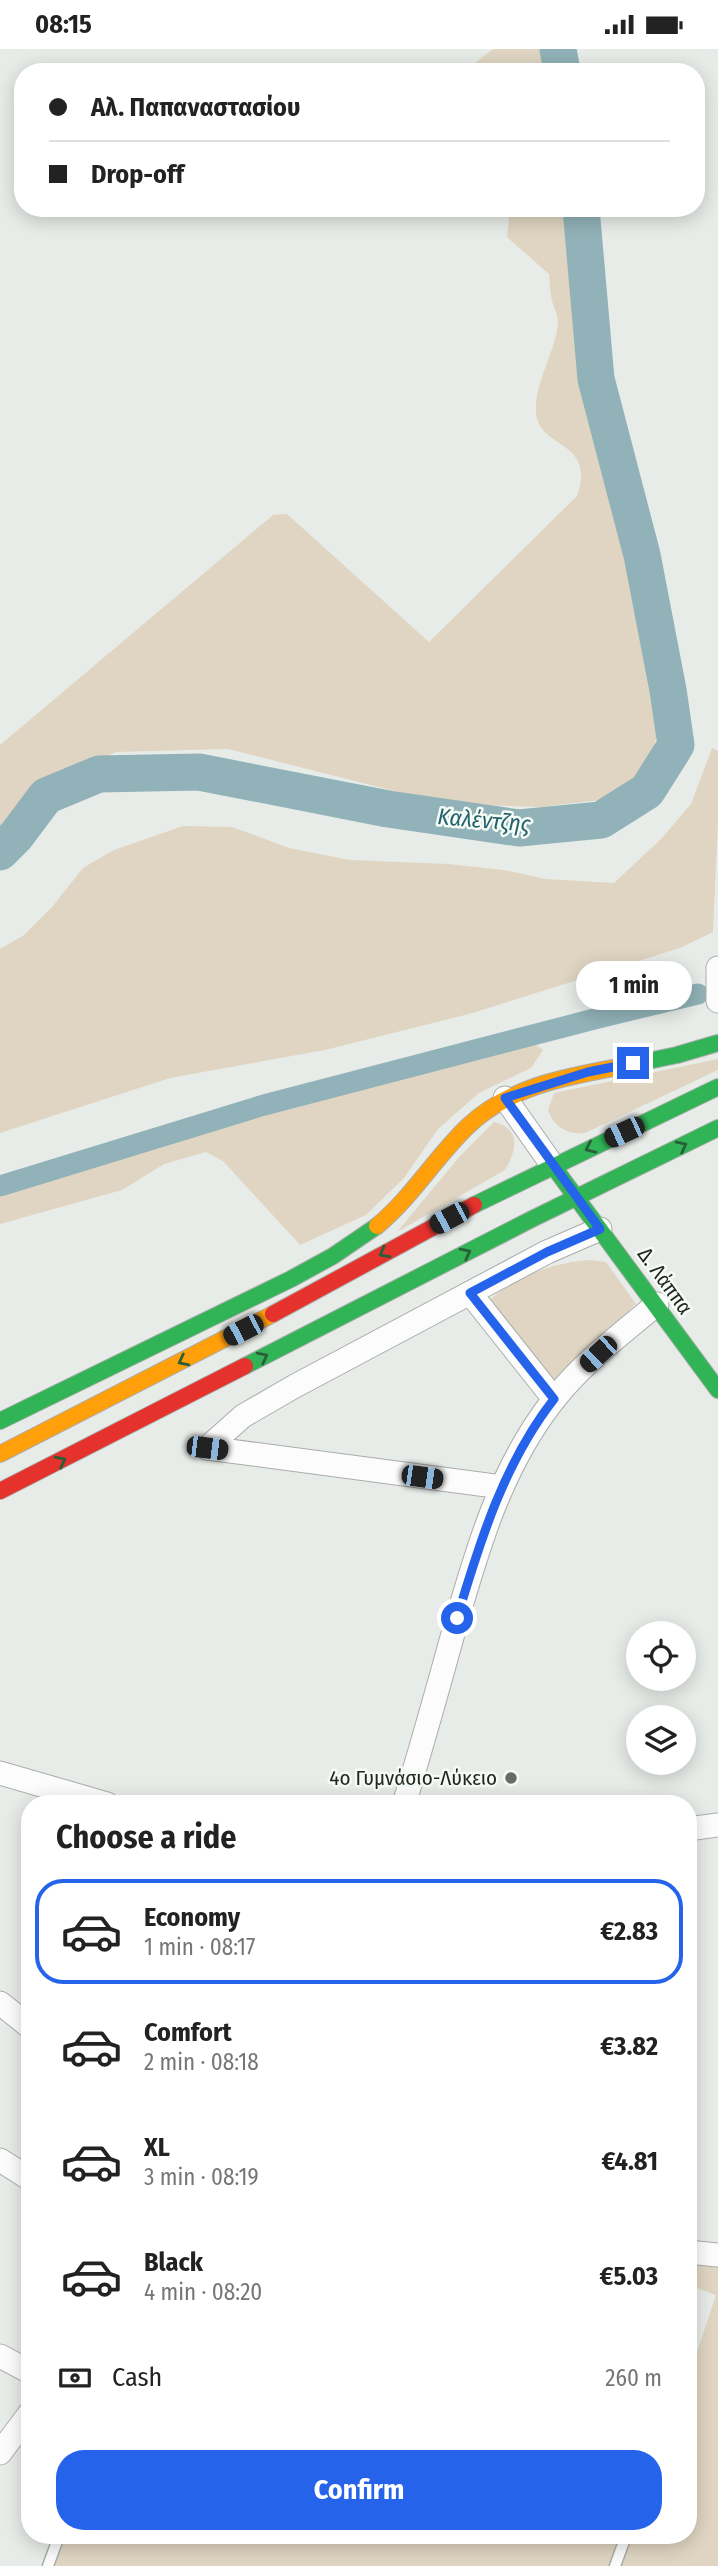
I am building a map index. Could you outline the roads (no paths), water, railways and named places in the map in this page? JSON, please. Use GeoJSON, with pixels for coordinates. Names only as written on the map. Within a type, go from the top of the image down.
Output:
{"type":"FeatureCollection","features":[{"type":"Feature","properties":{"kind":"main road"},"geometry":{"type":"LineString","coordinates":[[0,1421],[244,1303],[356,1242],[389,1217],[426,1177],[462,1129],[477,1115],[505,1098],[588,1072],[656,1059],[718,1043]]}},
{"type":"Feature","properties":{"kind":"main road"},"geometry":{"type":"LineString","coordinates":[[0,1454],[243,1330],[553,1165],[718,1087]]}},
{"type":"Feature","properties":{"kind":"main road"},"geometry":{"type":"LineString","coordinates":[[0,1491],[718,1128]]}},
{"type":"Feature","properties":{"kind":"main road","name":"Δ. Λάππα"},"geometry":{"type":"LineString","coordinates":[[553,1165],[718,1390]]}},
{"type":"Feature","properties":{"kind":"street"},"geometry":{"type":"LineString","coordinates":[[718,968],[718,1001]]}},
{"type":"Feature","properties":{"kind":"street"},"geometry":{"type":"LineString","coordinates":[[505,1098],[553,1165]]}},
{"type":"Feature","properties":{"kind":"street"},"geometry":{"type":"LineString","coordinates":[[502,1487],[207,1448],[243,1416],[295,1386],[547,1252],[600,1229]]}},
{"type":"Feature","properties":{"kind":"street"},"geometry":{"type":"LineString","coordinates":[[470,1293],[554,1399]]}},
{"type":"Feature","properties":{"kind":"street"},"geometry":{"type":"LineString","coordinates":[[407,1795],[473,1561],[502,1487],[530,1433],[554,1399],[598,1354],[657,1304]]}},
{"type":"Feature","properties":{"kind":"street"},"geometry":{"type":"LineString","coordinates":[[0,1773],[76,1795]]}},
{"type":"Feature","properties":{"kind":"street"},"geometry":{"type":"LineString","coordinates":[[697,1828],[718,1825]]}},
{"type":"Feature","properties":{"kind":"street"},"geometry":{"type":"LineString","coordinates":[[0,2003],[21,2020]]}},
{"type":"Feature","properties":{"kind":"street"},"geometry":{"type":"LineString","coordinates":[[0,2160],[21,2173]]}},
{"type":"Feature","properties":{"kind":"street"},"geometry":{"type":"LineString","coordinates":[[697,2253],[718,2255]]}},
{"type":"Feature","properties":{"kind":"street"},"geometry":{"type":"LineString","coordinates":[[0,2356],[21,2367]]}},
{"type":"Feature","properties":{"kind":"street"},"geometry":{"type":"LineString","coordinates":[[0,2453],[21,2425]]}},
{"type":"Feature","properties":{"kind":"lane"},"geometry":{"type":"LineString","coordinates":[[48,2566],[56,2544]]}},
{"type":"Feature","properties":{"kind":"lane"},"geometry":{"type":"LineString","coordinates":[[615,2566],[623,2544]]}},
{"type":"Feature","properties":{"kind":"waterway","name":"Καλέντζης"},"geometry":{"type":"LineString","coordinates":[[558,49],[560,63]]}},
{"type":"Feature","properties":{"kind":"waterway","name":"Καλέντζης"},"geometry":{"type":"LineString","coordinates":[[0,852],[16,836],[46,796],[99,774],[199,772],[388,809],[519,828],[601,820],[647,791],[676,745],[642,555],[596,379],[582,217]]}},
{"type":"Feature","properties":{"kind":"waterway"},"geometry":{"type":"LineString","coordinates":[[0,1186],[264,1105],[698,994]]}},
{"type":"Feature","properties":{"kind":"place","name":"4ο Γυμνάσιο-Λύκειο"},"geometry":{"type":"Point","coordinates":[511,1778]}}]}
